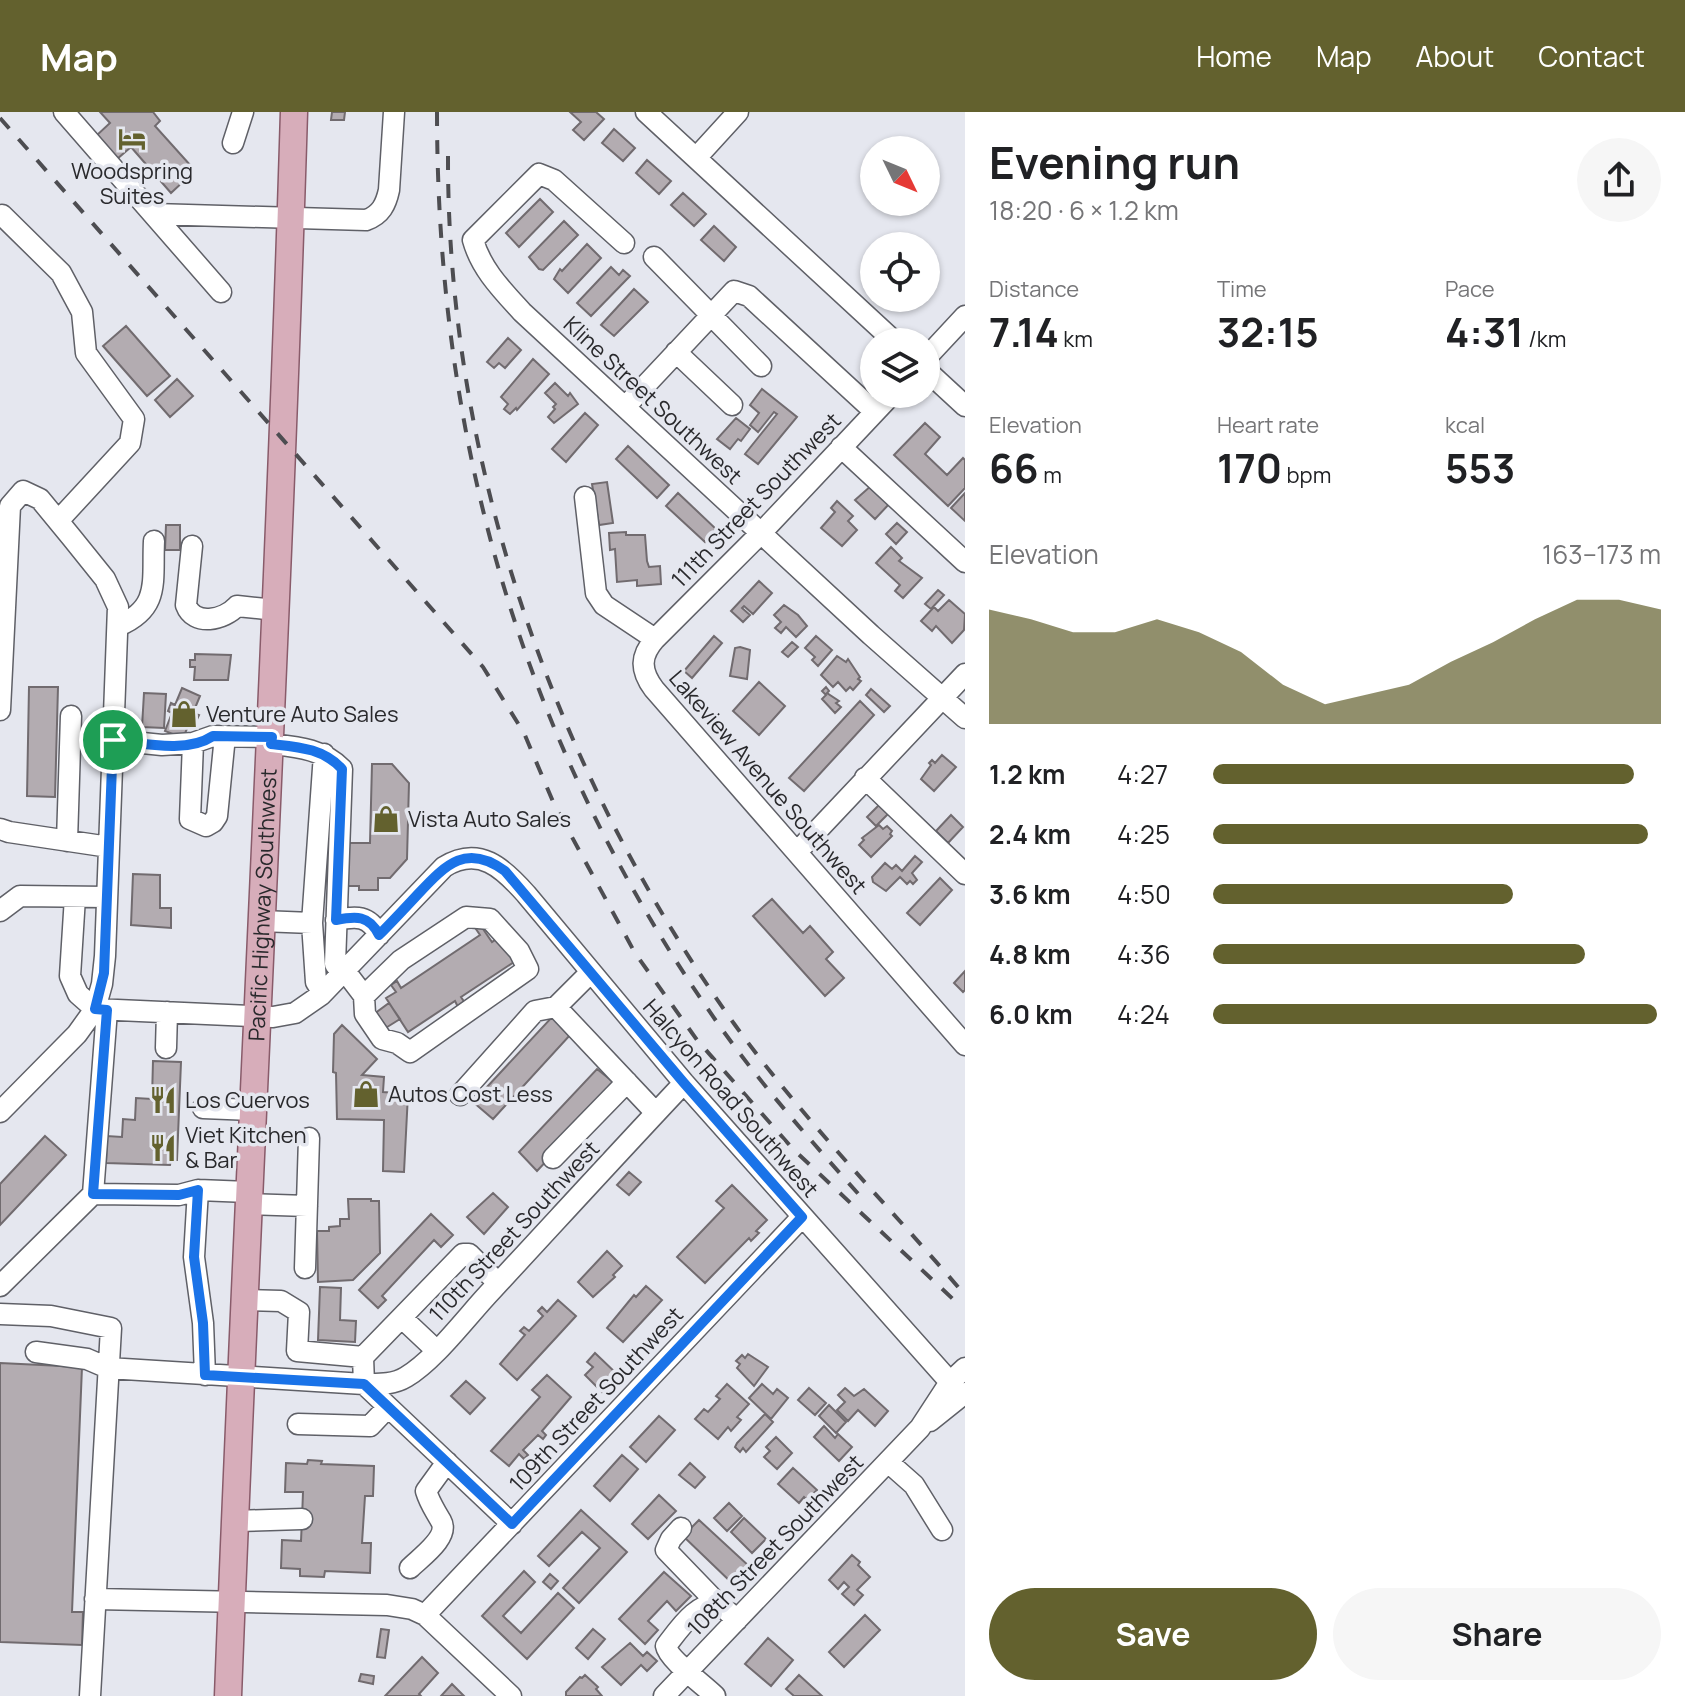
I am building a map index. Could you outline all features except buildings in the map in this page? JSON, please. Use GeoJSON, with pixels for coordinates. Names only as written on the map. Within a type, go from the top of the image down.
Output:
{"type":"FeatureCollection","features":[{"type":"Feature","properties":{"kind":"main road","name":"Pacific Highway Southwest"},"geometry":{"type":"LineString","coordinates":[[228,1696],[256,1016],[271,740],[294,112]]}},
{"type":"Feature","properties":{"kind":"street"},"geometry":{"type":"LineString","coordinates":[[64,112],[221,292]]}},
{"type":"Feature","properties":{"kind":"street"},"geometry":{"type":"LineString","coordinates":[[233,143],[243,112]]}},
{"type":"Feature","properties":{"kind":"street"},"geometry":{"type":"LineString","coordinates":[[154,214],[366,220],[381,212],[389,190],[394,112]]}},
{"type":"Feature","properties":{"kind":"street"},"geometry":{"type":"LineString","coordinates":[[646,112],[880,328]]}},
{"type":"Feature","properties":{"kind":"street"},"geometry":{"type":"LineString","coordinates":[[696,158],[738,112]]}},
{"type":"Feature","properties":{"kind":"street","name":"Kline Street Southwest"},"geometry":{"type":"LineString","coordinates":[[624,243],[554,180],[539,174],[473,240],[486,270],[522,312],[965,718]]}},
{"type":"Feature","properties":{"kind":"street"},"geometry":{"type":"LineString","coordinates":[[2,215],[61,273],[82,312],[86,353],[134,419],[130,443],[58,521]]}},
{"type":"Feature","properties":{"kind":"street"},"geometry":{"type":"LineString","coordinates":[[654,257],[761,366]]}},
{"type":"Feature","properties":{"kind":"street"},"geometry":{"type":"LineString","coordinates":[[625,407],[734,291],[749,296],[875,412]]}},
{"type":"Feature","properties":{"kind":"street"},"geometry":{"type":"LineString","coordinates":[[940,343],[965,316]]}},
{"type":"Feature","properties":{"kind":"street"},"geometry":{"type":"LineString","coordinates":[[676,352],[732,405]]}},
{"type":"Feature","properties":{"kind":"street"},"geometry":{"type":"LineString","coordinates":[[940,383],[965,406]]}},
{"type":"Feature","properties":{"kind":"street","name":"111th Street Southwest"},"geometry":{"type":"LineString","coordinates":[[655,639],[879,408]]}},
{"type":"Feature","properties":{"kind":"street"},"geometry":{"type":"LineString","coordinates":[[841,447],[965,562]]}},
{"type":"Feature","properties":{"kind":"street"},"geometry":{"type":"LineString","coordinates":[[0,710],[10,506],[23,491],[40,499],[109,586],[118,607],[118,626],[93,1194],[0,1286]]}},
{"type":"Feature","properties":{"kind":"street"},"geometry":{"type":"LineString","coordinates":[[585,497],[596,593],[604,605],[655,639]]}},
{"type":"Feature","properties":{"kind":"street"},"geometry":{"type":"LineString","coordinates":[[118,626],[139,616],[151,597],[154,541]]}},
{"type":"Feature","properties":{"kind":"street"},"geometry":{"type":"LineString","coordinates":[[192,546],[186,605],[189,614],[219,619],[237,606],[276,610]]}},
{"type":"Feature","properties":{"kind":"street","name":"Lakeview Avenue Southwest"},"geometry":{"type":"LineString","coordinates":[[655,639],[643,652],[643,672],[647,680],[965,1045]]}},
{"type":"Feature","properties":{"kind":"street"},"geometry":{"type":"LineString","coordinates":[[797,852],[965,674]]}},
{"type":"Feature","properties":{"kind":"street"},"geometry":{"type":"LineString","coordinates":[[67,841],[71,716]]}},
{"type":"Feature","properties":{"kind":"street"},"geometry":{"type":"LineString","coordinates":[[113,740],[162,745],[193,743],[213,736],[271,740],[330,756],[342,769],[335,964],[364,996],[365,1014],[382,1039],[397,1043],[410,1052],[528,969],[519,951],[490,919],[466,917],[401,960],[364,996]]}},
{"type":"Feature","properties":{"kind":"street"},"geometry":{"type":"LineString","coordinates":[[193,743],[190,819],[206,826],[217,816],[225,736]]}},
{"type":"Feature","properties":{"kind":"street"},"geometry":{"type":"LineString","coordinates":[[323,993],[316,982],[312,923],[324,754]]}},
{"type":"Feature","properties":{"kind":"street"},"geometry":{"type":"LineString","coordinates":[[865,778],[965,874]]}},
{"type":"Feature","properties":{"kind":"street"},"geometry":{"type":"LineString","coordinates":[[0,829],[109,847]]}},
{"type":"Feature","properties":{"kind":"street","name":"Halcyon Road Southwest"},"geometry":{"type":"LineString","coordinates":[[379,935],[444,867],[470,858],[485,859],[505,871],[802,1217],[960,1381]]}},
{"type":"Feature","properties":{"kind":"street"},"geometry":{"type":"LineString","coordinates":[[0,911],[20,896],[107,897]]}},
{"type":"Feature","properties":{"kind":"street"},"geometry":{"type":"LineString","coordinates":[[75,897],[70,976],[78,994],[101,1010],[273,1017],[295,1013],[323,993],[379,935],[374,924],[357,916],[336,920]]}},
{"type":"Feature","properties":{"kind":"street"},"geometry":{"type":"LineString","coordinates":[[261,921],[312,923]]}},
{"type":"Feature","properties":{"kind":"street"},"geometry":{"type":"LineString","coordinates":[[460,1095],[535,1011],[556,1007],[591,972]]}},
{"type":"Feature","properties":{"kind":"street"},"geometry":{"type":"LineString","coordinates":[[556,1007],[656,1113]]}},
{"type":"Feature","properties":{"kind":"street"},"geometry":{"type":"LineString","coordinates":[[4,1100],[101,1010]]}},
{"type":"Feature","properties":{"kind":"street"},"geometry":{"type":"LineString","coordinates":[[166,1048],[167,1012]]}},
{"type":"Feature","properties":{"kind":"street"},"geometry":{"type":"LineString","coordinates":[[553,1158],[627,1082]]}},
{"type":"Feature","properties":{"kind":"street","name":"110th Street Southwest"},"geometry":{"type":"LineString","coordinates":[[36,1352],[87,1359],[108,1368],[364,1384],[388,1384],[401,1380],[436,1350],[684,1083]]}},
{"type":"Feature","properties":{"kind":"street"},"geometry":{"type":"LineString","coordinates":[[203,1108],[252,1110]]}},
{"type":"Feature","properties":{"kind":"street"},"geometry":{"type":"LineString","coordinates":[[305,1268],[309,1138]]}},
{"type":"Feature","properties":{"kind":"street"},"geometry":{"type":"LineString","coordinates":[[93,1194],[179,1195],[198,1190],[307,1206]]}},
{"type":"Feature","properties":{"kind":"street"},"geometry":{"type":"LineString","coordinates":[[198,1190],[194,1257],[203,1323],[205,1375]]}},
{"type":"Feature","properties":{"kind":"street","name":"109th Street Southwest"},"geometry":{"type":"LineString","coordinates":[[425,1615],[802,1217]]}},
{"type":"Feature","properties":{"kind":"street"},"geometry":{"type":"LineString","coordinates":[[498,1283],[469,1254],[463,1254],[363,1357],[364,1384],[512,1524]]}},
{"type":"Feature","properties":{"kind":"street"},"geometry":{"type":"LineString","coordinates":[[244,1300],[281,1301],[299,1312],[297,1351],[363,1357]]}},
{"type":"Feature","properties":{"kind":"street"},"geometry":{"type":"LineString","coordinates":[[0,1314],[51,1316],[111,1328],[90,1696]]}},
{"type":"Feature","properties":{"kind":"street"},"geometry":{"type":"LineString","coordinates":[[402,1318],[436,1350]]}},
{"type":"Feature","properties":{"kind":"street"},"geometry":{"type":"LineString","coordinates":[[318,1382],[321,1353]]}},
{"type":"Feature","properties":{"kind":"street","name":"108th Street Southwest"},"geometry":{"type":"LineString","coordinates":[[664,1696],[689,1670],[729,1613],[888,1462],[960,1381]]}},
{"type":"Feature","properties":{"kind":"street"},"geometry":{"type":"LineString","coordinates":[[298,1424],[370,1426],[388,1407]]}},
{"type":"Feature","properties":{"kind":"street"},"geometry":{"type":"LineString","coordinates":[[410,1568],[440,1538],[443,1530],[442,1523],[431,1509],[426,1491],[447,1462]]}},
{"type":"Feature","properties":{"kind":"street"},"geometry":{"type":"LineString","coordinates":[[888,1462],[914,1485],[942,1530]]}},
{"type":"Feature","properties":{"kind":"street"},"geometry":{"type":"LineString","coordinates":[[235,1521],[302,1519]]}},
{"type":"Feature","properties":{"kind":"street"},"geometry":{"type":"LineString","coordinates":[[681,1528],[666,1550],[729,1613]]}},
{"type":"Feature","properties":{"kind":"street"},"geometry":{"type":"LineString","coordinates":[[95,1599],[412,1609],[425,1615],[511,1696]]}},
{"type":"Feature","properties":{"kind":"street"},"geometry":{"type":"LineString","coordinates":[[715,1696],[689,1670],[670,1657],[666,1646],[700,1609],[711,1605],[729,1613]]}},
{"type":"Feature","properties":{"kind":"railway"},"geometry":{"type":"LineString","coordinates":[[437,112],[441,236],[454,358],[475,476],[505,591],[545,704],[593,814],[651,921],[735,1048],[862,1198]]}},
{"type":"Feature","properties":{"kind":"railway"},"geometry":{"type":"LineString","coordinates":[[0,118],[483,667],[524,733],[554,804],[635,953],[697,1040],[793,1149],[955,1301]]}},
{"type":"Feature","properties":{"kind":"railway"},"geometry":{"type":"LineString","coordinates":[[448,156],[453,272],[467,387],[491,500],[524,612],[565,721],[614,827],[671,929],[735,1025],[818,1129],[965,1295]]}},
{"type":"Feature","properties":{"kind":"place","name":"Woodspring Suites"},"geometry":{"type":"Point","coordinates":[132,139]}},
{"type":"Feature","properties":{"kind":"place","name":"Venture Auto Sales"},"geometry":{"type":"Point","coordinates":[184,714]}},
{"type":"Feature","properties":{"kind":"place","name":"Vista Auto Sales"},"geometry":{"type":"Point","coordinates":[386,819]}},
{"type":"Feature","properties":{"kind":"place","name":"Autos Cost Less"},"geometry":{"type":"Point","coordinates":[366,1094]}},
{"type":"Feature","properties":{"kind":"place","name":"Los Cuervos"},"geometry":{"type":"Point","coordinates":[163,1100]}},
{"type":"Feature","properties":{"kind":"place","name":"Viet Kitchen & Bar"},"geometry":{"type":"Point","coordinates":[163,1148]}},
{"type":"Feature","properties":{"kind":"route"},"geometry":{"type":"LineString","coordinates":[[213,736],[272,737],[271,744],[302,747],[330,756],[342,769],[336,920],[357,916],[374,924],[379,935],[446,865],[473,858],[495,864],[509,874],[684,1083],[802,1217],[512,1524],[364,1384],[205,1375],[203,1323],[194,1257],[198,1190],[179,1195],[93,1194],[107,1010],[95,1009],[104,973],[113,740],[162,745],[193,743],[213,736]]}}]}
